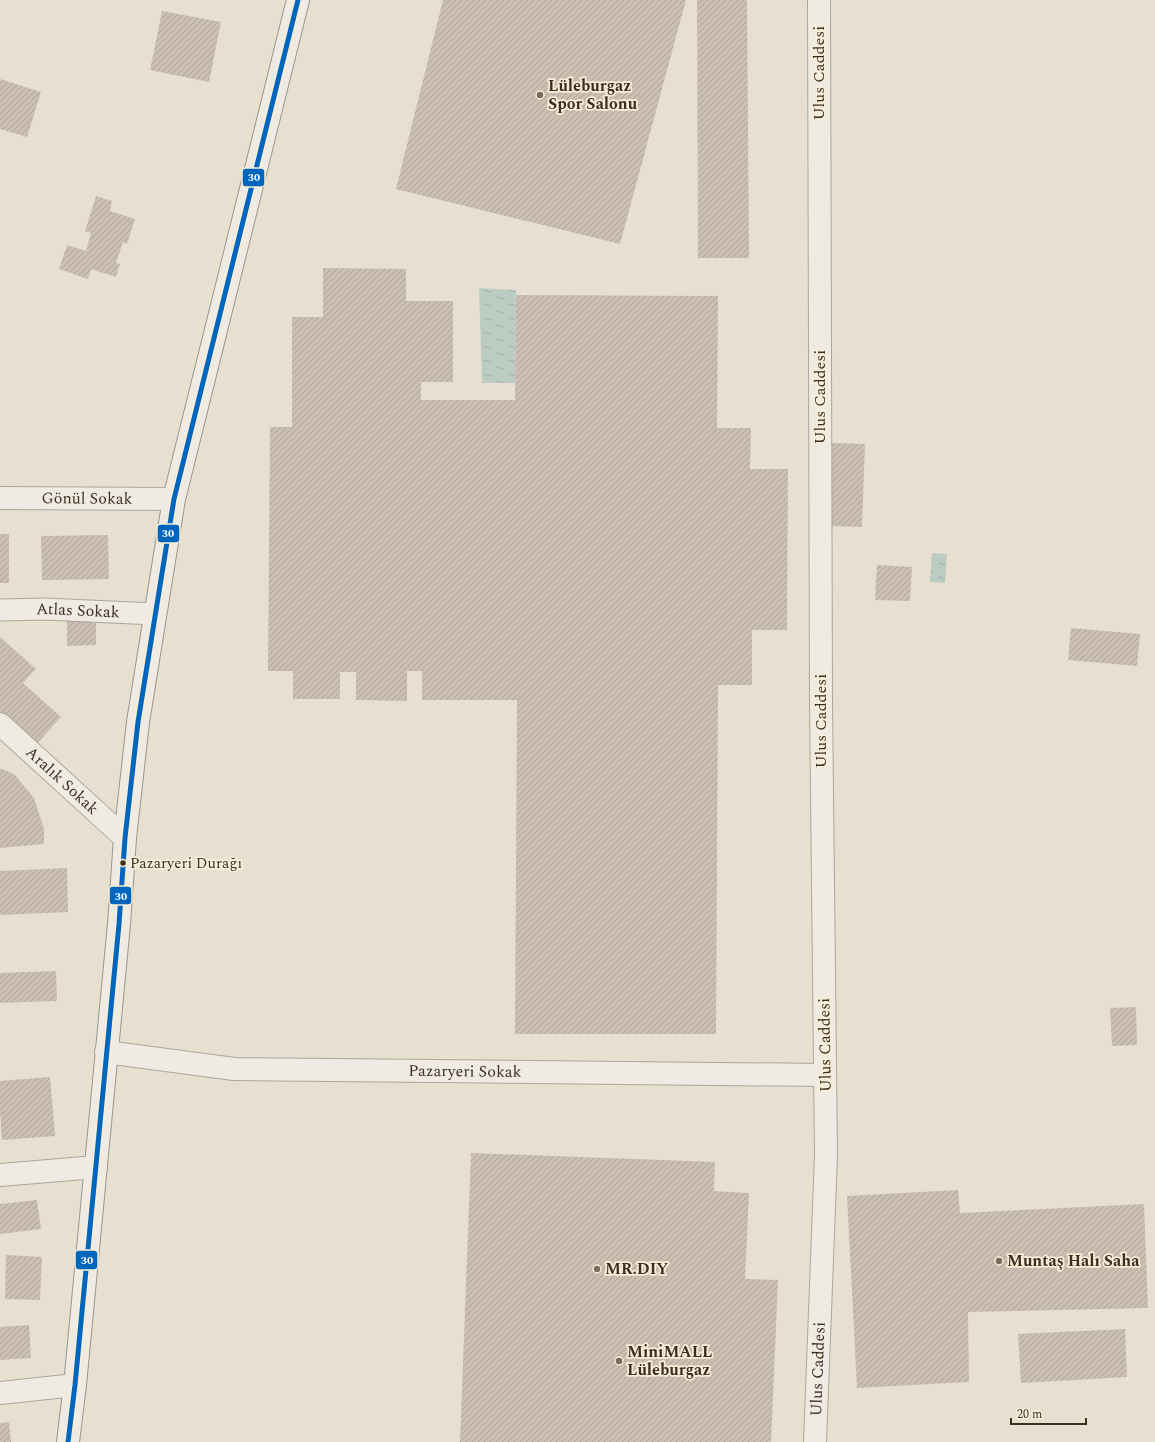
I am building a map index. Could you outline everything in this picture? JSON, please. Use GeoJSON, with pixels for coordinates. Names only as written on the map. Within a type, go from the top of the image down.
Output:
{"type":"FeatureCollection","features":[{"type":"Feature","properties":{"kind":"street"},"geometry":{"type":"LineString","coordinates":[[68,1442],[120,924],[125,838],[138,722],[155,614],[174,499],[298,0]]}},
{"type":"Feature","properties":{"kind":"street","name":"Ulus Caddesi"},"geometry":{"type":"LineString","coordinates":[[814,1442],[826,1155],[821,694],[819,0]]}},
{"type":"Feature","properties":{"kind":"street","name":"Gönül Sokak"},"geometry":{"type":"LineString","coordinates":[[0,498],[174,499]]}},
{"type":"Feature","properties":{"kind":"street","name":"Atlas Sokak"},"geometry":{"type":"LineString","coordinates":[[0,610],[45,609],[155,614]]}},
{"type":"Feature","properties":{"kind":"street","name":"Aralık Sokak"},"geometry":{"type":"LineString","coordinates":[[0,724],[125,838]]}},
{"type":"Feature","properties":{"kind":"street","name":"Pazaryeri Sokak"},"geometry":{"type":"LineString","coordinates":[[106,1052],[234,1069],[825,1075]]}},
{"type":"Feature","properties":{"kind":"street"},"geometry":{"type":"LineString","coordinates":[[0,1175],[96,1167]]}},
{"type":"Feature","properties":{"kind":"street"},"geometry":{"type":"LineString","coordinates":[[0,1393],[74,1385]]}},
{"type":"Feature","properties":{"kind":"water"},"geometry":{"type":"Polygon","coordinates":[[[479,288],[516,290],[515,383],[482,383],[479,288]]]}},
{"type":"Feature","properties":{"kind":"water"},"geometry":{"type":"Polygon","coordinates":[[[932,553],[947,554],[945,583],[930,582],[932,553]]]}},
{"type":"Feature","properties":{"kind":"building","name":"Lüleburgaz Spor Salonu"},"geometry":{"type":"Polygon","coordinates":[[[443,0],[686,0],[620,244],[396,189],[443,0]]]}},
{"type":"Feature","properties":{"kind":"building"},"geometry":{"type":"Polygon","coordinates":[[[697,0],[747,0],[749,258],[698,258],[697,0]]]}},
{"type":"Feature","properties":{"kind":"building"},"geometry":{"type":"Polygon","coordinates":[[[162,11],[221,22],[209,82],[150,70],[162,11]]]}},
{"type":"Feature","properties":{"kind":"building"},"geometry":{"type":"Polygon","coordinates":[[[0,79],[41,92],[27,137],[0,129],[0,79]]]}},
{"type":"Feature","properties":{"kind":"building"},"geometry":{"type":"Polygon","coordinates":[[[96,196],[112,201],[110,211],[135,219],[127,244],[123,242],[116,263],[120,264],[116,277],[91,269],[88,279],[59,269],[67,245],[86,251],[91,233],[85,231],[96,196]]]}},
{"type":"Feature","properties":{"kind":"building"},"geometry":{"type":"Polygon","coordinates":[[[323,268],[406,269],[406,301],[453,301],[453,382],[421,382],[421,400],[515,400],[516,295],[718,296],[717,428],[751,428],[750,469],[788,469],[787,630],[752,630],[752,685],[718,685],[716,1034],[515,1034],[517,700],[422,700],[422,671],[407,671],[407,701],[356,700],[356,672],[340,672],[340,699],[293,699],[293,671],[268,671],[270,427],[292,427],[292,317],[323,317],[323,268]]]}},
{"type":"Feature","properties":{"kind":"building"},"geometry":{"type":"Polygon","coordinates":[[[831,443],[865,444],[862,527],[829,526],[831,443]]]}},
{"type":"Feature","properties":{"kind":"building"},"geometry":{"type":"Polygon","coordinates":[[[0,534],[9,534],[9,583],[0,583],[0,534]]]}},
{"type":"Feature","properties":{"kind":"building"},"geometry":{"type":"Polygon","coordinates":[[[108,535],[109,579],[42,580],[41,536],[108,535]]]}},
{"type":"Feature","properties":{"kind":"building"},"geometry":{"type":"Polygon","coordinates":[[[877,565],[912,567],[910,601],[875,600],[877,565]]]}},
{"type":"Feature","properties":{"kind":"building"},"geometry":{"type":"Polygon","coordinates":[[[67,620],[96,620],[96,645],[67,646],[67,620]]]}},
{"type":"Feature","properties":{"kind":"building"},"geometry":{"type":"Polygon","coordinates":[[[1071,628],[1140,634],[1137,666],[1068,660],[1071,628]]]}},
{"type":"Feature","properties":{"kind":"building"},"geometry":{"type":"Polygon","coordinates":[[[0,637],[36,669],[23,683],[61,717],[34,747],[0,717],[0,637]]]}},
{"type":"Feature","properties":{"kind":"building"},"geometry":{"type":"Polygon","coordinates":[[[0,768],[14,774],[34,798],[44,829],[44,844],[0,848],[0,768]]]}},
{"type":"Feature","properties":{"kind":"building"},"geometry":{"type":"Polygon","coordinates":[[[67,868],[68,912],[0,915],[0,871],[67,868]]]}},
{"type":"Feature","properties":{"kind":"building"},"geometry":{"type":"Polygon","coordinates":[[[56,971],[57,1001],[0,1003],[0,973],[56,971]]]}},
{"type":"Feature","properties":{"kind":"building"},"geometry":{"type":"Polygon","coordinates":[[[1136,1007],[1137,1045],[1112,1046],[1110,1008],[1136,1007]]]}},
{"type":"Feature","properties":{"kind":"building"},"geometry":{"type":"Polygon","coordinates":[[[50,1077],[55,1136],[2,1140],[0,1081],[50,1077]]]}},
{"type":"Feature","properties":{"kind":"building","name":"MiniMALL Lüleburgaz"},"geometry":{"type":"Polygon","coordinates":[[[471,1153],[715,1162],[714,1191],[749,1193],[745,1279],[778,1280],[771,1442],[460,1442],[471,1153]]]}},
{"type":"Feature","properties":{"kind":"building","name":"Muntaş Halı Saha"},"geometry":{"type":"Polygon","coordinates":[[[958,1190],[960,1213],[1144,1204],[1148,1308],[968,1312],[969,1382],[857,1388],[847,1196],[958,1190]]]}},
{"type":"Feature","properties":{"kind":"building"},"geometry":{"type":"Polygon","coordinates":[[[37,1200],[41,1229],[0,1234],[0,1204],[37,1200]]]}},
{"type":"Feature","properties":{"kind":"building"},"geometry":{"type":"Polygon","coordinates":[[[6,1255],[42,1257],[40,1300],[5,1299],[6,1255]]]}},
{"type":"Feature","properties":{"kind":"building"},"geometry":{"type":"Polygon","coordinates":[[[29,1325],[31,1358],[0,1360],[0,1327],[29,1325]]]}},
{"type":"Feature","properties":{"kind":"building"},"geometry":{"type":"Polygon","coordinates":[[[1125,1329],[1127,1377],[1021,1383],[1018,1334],[1125,1329]]]}},
{"type":"Feature","properties":{"kind":"building"},"geometry":{"type":"Polygon","coordinates":[[[9,1422],[11,1442],[0,1442],[0,1423],[9,1422]]]}},
{"type":"Feature","properties":{"kind":"transit line","name":"30"},"geometry":{"type":"LineString","coordinates":[[68,1442],[75,1385],[119,924],[125,838],[138,722],[174,499],[298,0]]}},
{"type":"Feature","properties":{"kind":"place","name":"Lüleburgaz Spor Salonu"},"geometry":{"type":"Point","coordinates":[540,95]}},
{"type":"Feature","properties":{"kind":"place","name":"Pazaryeri Durağı"},"geometry":{"type":"Point","coordinates":[123,863]}},
{"type":"Feature","properties":{"kind":"place","name":"Muntaş Halı Saha"},"geometry":{"type":"Point","coordinates":[999,1261]}},
{"type":"Feature","properties":{"kind":"place","name":"MR.DIY"},"geometry":{"type":"Point","coordinates":[597,1269]}},
{"type":"Feature","properties":{"kind":"place","name":"MiniMALL Lüleburgaz"},"geometry":{"type":"Point","coordinates":[619,1361]}}]}
